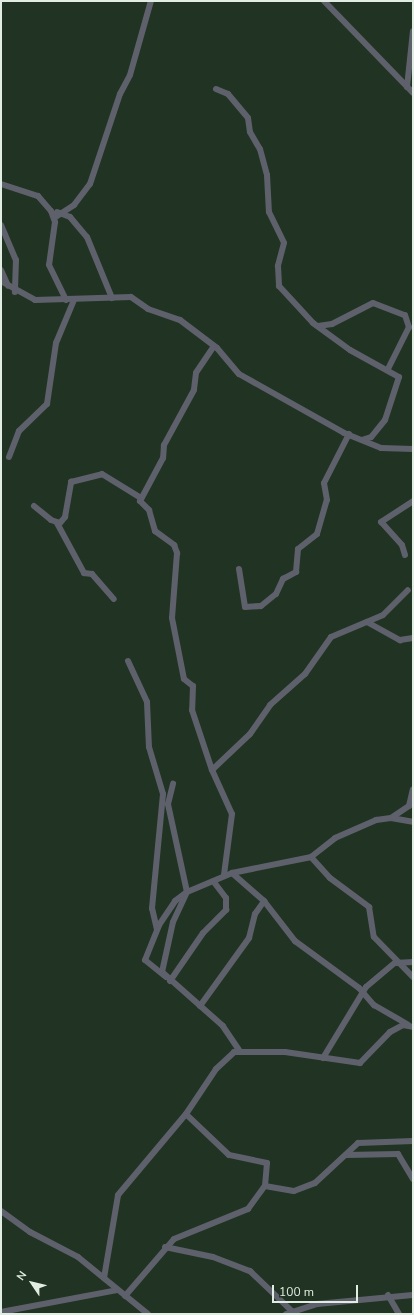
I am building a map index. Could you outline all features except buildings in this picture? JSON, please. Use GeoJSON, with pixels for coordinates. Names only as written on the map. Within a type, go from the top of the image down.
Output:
{"type":"FeatureCollection","features":[{"type":"Feature","properties":{"kind":"street"},"geometry":{"type":"LineString","coordinates":[[54,218],[74,205],[90,184],[120,94],[130,75],[151,1]]}},
{"type":"Feature","properties":{"kind":"street"},"geometry":{"type":"LineString","coordinates":[[324,1],[413,93]]}},
{"type":"Feature","properties":{"kind":"street"},"geometry":{"type":"LineString","coordinates":[[407,87],[413,32]]}},
{"type":"Feature","properties":{"kind":"street"},"geometry":{"type":"LineString","coordinates":[[216,89],[228,94],[248,118],[250,132],[258,142],[270,194],[269,212],[284,247],[278,266],[278,284],[318,326],[350,350],[388,369],[399,377],[397,387],[383,423],[371,437],[362,440]]}},
{"type":"Feature","properties":{"kind":"street"},"geometry":{"type":"LineString","coordinates":[[1,184],[38,196],[51,211],[54,218],[49,265],[66,300]]}},
{"type":"Feature","properties":{"kind":"street"},"geometry":{"type":"LineString","coordinates":[[51,211],[70,217],[87,237],[112,298]]}},
{"type":"Feature","properties":{"kind":"street"},"geometry":{"type":"LineString","coordinates":[[1,225],[16,260],[15,292]]}},
{"type":"Feature","properties":{"kind":"street"},"geometry":{"type":"LineString","coordinates":[[1,270],[9,288]]}},
{"type":"Feature","properties":{"kind":"street"},"geometry":{"type":"LineString","coordinates":[[1,281],[15,292],[35,300],[74,300],[129,297],[148,309],[175,318],[214,346],[240,374],[350,434],[388,449],[413,449]]}},
{"type":"Feature","properties":{"kind":"street"},"geometry":{"type":"LineString","coordinates":[[9,457],[19,431],[47,404],[56,343],[74,300]]}},
{"type":"Feature","properties":{"kind":"street"},"geometry":{"type":"LineString","coordinates":[[318,326],[332,324],[373,303],[405,315],[409,327],[388,369]]}},
{"type":"Feature","properties":{"kind":"street"},"geometry":{"type":"LineString","coordinates":[[141,498],[194,390],[198,370],[214,346]]}},
{"type":"Feature","properties":{"kind":"street"},"geometry":{"type":"LineString","coordinates":[[238,569],[245,607],[261,606],[276,594],[283,579],[296,571],[298,549],[317,534],[328,500],[324,483],[350,434]]}},
{"type":"Feature","properties":{"kind":"street"},"geometry":{"type":"LineString","coordinates":[[57,523],[65,517],[66,498],[75,479],[104,474],[141,498],[155,531],[174,545],[177,553],[172,618],[184,678],[192,686],[192,710],[212,770],[232,814],[224,876]]}},
{"type":"Feature","properties":{"kind":"street"},"geometry":{"type":"LineString","coordinates":[[405,555],[402,545],[381,522],[413,501]]}},
{"type":"Feature","properties":{"kind":"street"},"geometry":{"type":"LineString","coordinates":[[34,506],[57,523],[84,573],[92,574],[114,599]]}},
{"type":"Feature","properties":{"kind":"street"},"geometry":{"type":"LineString","coordinates":[[212,770],[250,734],[270,705],[305,674],[331,637],[383,615],[408,590]]}},
{"type":"Feature","properties":{"kind":"street"},"geometry":{"type":"LineString","coordinates":[[367,622],[400,640],[413,638]]}},
{"type":"Feature","properties":{"kind":"street"},"geometry":{"type":"LineString","coordinates":[[128,661],[147,702],[149,747],[163,794],[152,908],[157,929]]}},
{"type":"Feature","properties":{"kind":"street"},"geometry":{"type":"LineString","coordinates":[[168,979],[162,969],[172,927],[187,892],[168,804],[173,784]]}},
{"type":"Feature","properties":{"kind":"street"},"geometry":{"type":"LineString","coordinates":[[239,1050],[228,1032],[168,979],[145,962],[157,929],[173,902],[187,892],[232,873],[311,856],[335,838],[391,818],[409,806],[413,789]]}},
{"type":"Feature","properties":{"kind":"street"},"geometry":{"type":"LineString","coordinates":[[391,818],[413,822]]}},
{"type":"Feature","properties":{"kind":"street"},"geometry":{"type":"LineString","coordinates":[[311,856],[330,878],[369,906],[372,934],[413,977]]}},
{"type":"Feature","properties":{"kind":"street"},"geometry":{"type":"LineString","coordinates":[[232,873],[264,901],[295,941],[362,992],[374,1005],[411,1026]]}},
{"type":"Feature","properties":{"kind":"street"},"geometry":{"type":"LineString","coordinates":[[168,979],[203,933],[226,910],[226,898],[213,881]]}},
{"type":"Feature","properties":{"kind":"street"},"geometry":{"type":"LineString","coordinates":[[200,1006],[249,938],[255,914],[264,901]]}},
{"type":"Feature","properties":{"kind":"street"},"geometry":{"type":"LineString","coordinates":[[323,1058],[348,1022],[362,992],[400,963],[413,962]]}},
{"type":"Feature","properties":{"kind":"street"},"geometry":{"type":"LineString","coordinates":[[104,1278],[118,1195],[186,1114],[216,1069],[239,1050],[360,1063],[390,1032],[411,1026]]}},
{"type":"Feature","properties":{"kind":"street"},"geometry":{"type":"LineString","coordinates":[[125,1296],[165,1247],[179,1235],[248,1209],[265,1186],[267,1163],[229,1155],[186,1114]]}},
{"type":"Feature","properties":{"kind":"street"},"geometry":{"type":"LineString","coordinates":[[265,1186],[298,1190],[319,1181],[358,1143],[399,1140],[413,1141]]}},
{"type":"Feature","properties":{"kind":"street"},"geometry":{"type":"LineString","coordinates":[[399,1140],[398,1154],[413,1180]]}},
{"type":"Feature","properties":{"kind":"street"},"geometry":{"type":"LineString","coordinates":[[346,1155],[398,1154]]}},
{"type":"Feature","properties":{"kind":"street"},"geometry":{"type":"LineString","coordinates":[[1,1211],[30,1232],[78,1257],[148,1314]]}},
{"type":"Feature","properties":{"kind":"street"},"geometry":{"type":"LineString","coordinates":[[165,1247],[213,1257],[250,1271],[294,1313]]}},
{"type":"Feature","properties":{"kind":"street"},"geometry":{"type":"LineString","coordinates":[[1,1312],[118,1290]]}},
{"type":"Feature","properties":{"kind":"street"},"geometry":{"type":"LineString","coordinates":[[388,1295],[399,1314]]}},
{"type":"Feature","properties":{"kind":"street"},"geometry":{"type":"LineString","coordinates":[[286,1314],[388,1295],[413,1295]]}},
{"type":"Feature","properties":{"kind":"street"},"geometry":{"type":"LineString","coordinates":[[34,1314],[37,1306]]}}]}
